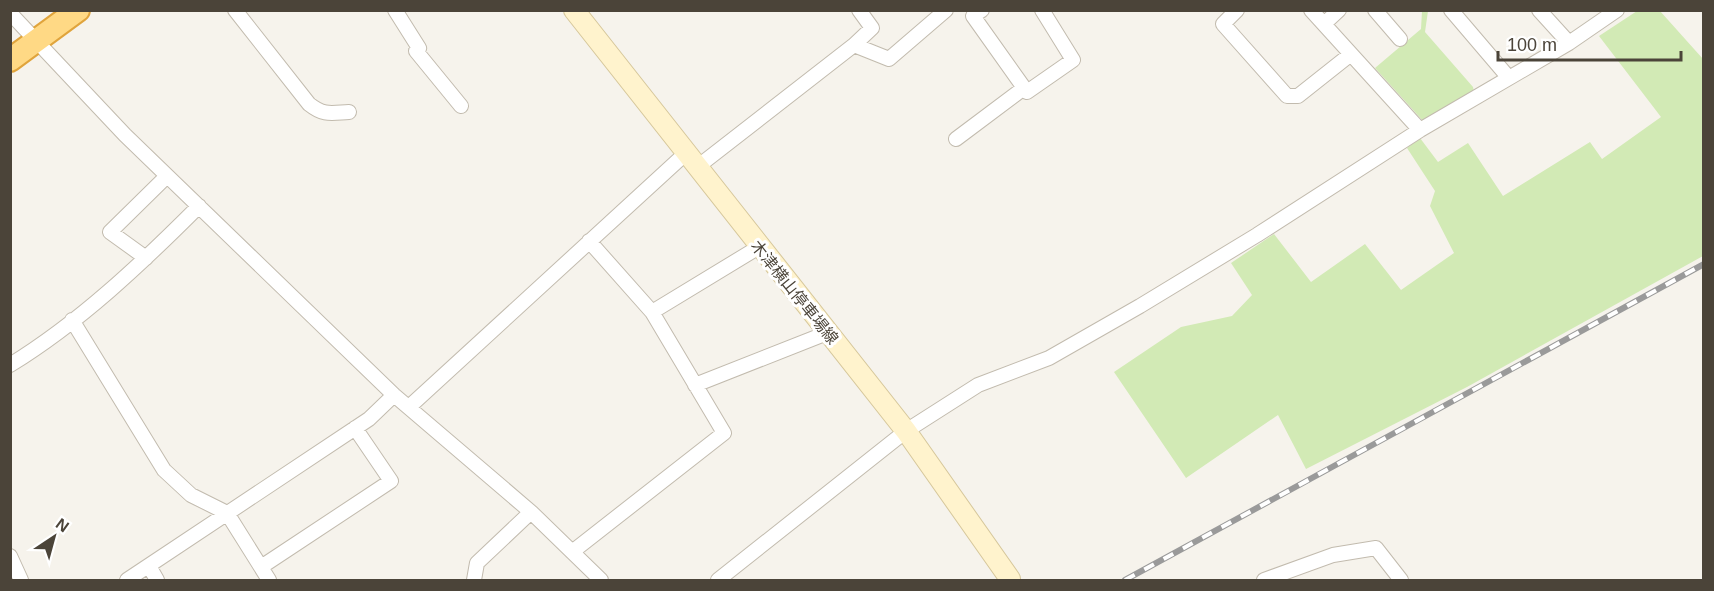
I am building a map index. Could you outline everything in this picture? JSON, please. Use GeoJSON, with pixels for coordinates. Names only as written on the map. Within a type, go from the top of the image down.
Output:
{"type":"FeatureCollection","features":[{"type":"Feature","properties":{"kind":"highway"},"geometry":{"type":"LineString","coordinates":[[10,60],[78,10]]}},
{"type":"Feature","properties":{"kind":"main road","name":"木津横山停車場線"},"geometry":{"type":"LineString","coordinates":[[578,12],[691,161],[906,431],[1010,579]]}},
{"type":"Feature","properties":{"kind":"street"},"geometry":{"type":"LineString","coordinates":[[235,10],[309,104],[328,114],[349,112]]}},
{"type":"Feature","properties":{"kind":"street"},"geometry":{"type":"LineString","coordinates":[[395,10],[419,48],[416,51],[461,106]]}},
{"type":"Feature","properties":{"kind":"street"},"geometry":{"type":"LineString","coordinates":[[409,407],[589,241],[691,161],[854,45],[872,28],[859,10]]}},
{"type":"Feature","properties":{"kind":"street"},"geometry":{"type":"LineString","coordinates":[[854,45],[889,59],[946,10]]}},
{"type":"Feature","properties":{"kind":"street"},"geometry":{"type":"LineString","coordinates":[[975,12],[1027,92],[1073,60],[1042,10]]}},
{"type":"Feature","properties":{"kind":"street"},"geometry":{"type":"LineString","coordinates":[[1237,10],[1223,24],[1287,96],[1298,96],[1350,54]]}},
{"type":"Feature","properties":{"kind":"street"},"geometry":{"type":"LineString","coordinates":[[1311,10],[1420,130]]}},
{"type":"Feature","properties":{"kind":"street"},"geometry":{"type":"LineString","coordinates":[[1324,24],[1339,10]]}},
{"type":"Feature","properties":{"kind":"street"},"geometry":{"type":"LineString","coordinates":[[1375,10],[1400,39]]}},
{"type":"Feature","properties":{"kind":"street"},"geometry":{"type":"LineString","coordinates":[[1451,10],[1509,78]]}},
{"type":"Feature","properties":{"kind":"street"},"geometry":{"type":"LineString","coordinates":[[1539,10],[1569,43]]}},
{"type":"Feature","properties":{"kind":"street"},"geometry":{"type":"LineString","coordinates":[[718,580],[906,431],[978,385],[1049,358],[1140,306],[1257,235],[1420,130],[1569,43],[1617,10]]}},
{"type":"Feature","properties":{"kind":"street"},"geometry":{"type":"LineString","coordinates":[[10,13],[124,135],[394,395],[531,512],[601,580]]}},
{"type":"Feature","properties":{"kind":"street"},"geometry":{"type":"LineString","coordinates":[[956,139],[1024,88]]}},
{"type":"Feature","properties":{"kind":"street"},"geometry":{"type":"LineString","coordinates":[[146,258],[110,232],[167,176]]}},
{"type":"Feature","properties":{"kind":"street"},"geometry":{"type":"LineString","coordinates":[[10,365],[72,320],[146,258],[199,206]]}},
{"type":"Feature","properties":{"kind":"street"},"geometry":{"type":"LineString","coordinates":[[572,552],[724,433],[652,312],[589,241]]}},
{"type":"Feature","properties":{"kind":"street"},"geometry":{"type":"LineString","coordinates":[[652,312],[759,247]]}},
{"type":"Feature","properties":{"kind":"street"},"geometry":{"type":"LineString","coordinates":[[72,320],[164,470],[191,495],[227,513],[269,580]]}},
{"type":"Feature","properties":{"kind":"street"},"geometry":{"type":"LineString","coordinates":[[695,385],[827,333]]}},
{"type":"Feature","properties":{"kind":"street"},"geometry":{"type":"LineString","coordinates":[[127,580],[369,419],[394,395]]}},
{"type":"Feature","properties":{"kind":"street"},"geometry":{"type":"LineString","coordinates":[[261,567],[391,481],[355,428]]}},
{"type":"Feature","properties":{"kind":"street"},"geometry":{"type":"LineString","coordinates":[[474,580],[477,563],[531,512]]}},
{"type":"Feature","properties":{"kind":"street"},"geometry":{"type":"LineString","coordinates":[[1264,580],[1333,555],[1376,549],[1401,580]]}},
{"type":"Feature","properties":{"kind":"street"},"geometry":{"type":"LineString","coordinates":[[10,556],[21,580]]}},
{"type":"Feature","properties":{"kind":"street"},"geometry":{"type":"LineString","coordinates":[[149,566],[157,580]]}},
{"type":"Feature","properties":{"kind":"green space"},"geometry":{"type":"Polygon","coordinates":[[[1422,11],[1428,11],[1425,32],[1473,87],[1474,92],[1424,122],[1375,68],[1421,29],[1422,11]]]}},
{"type":"Feature","properties":{"kind":"green space"},"geometry":{"type":"Polygon","coordinates":[[[1637,11],[1660,11],[1703,59],[1703,256],[1467,387],[1306,469],[1278,415],[1186,478],[1114,372],[1181,327],[1232,316],[1252,295],[1231,263],[1274,234],[1311,282],[1365,244],[1401,290],[1454,253],[1430,206],[1435,191],[1407,148],[1420,138],[1438,162],[1468,143],[1503,196],[1590,142],[1602,159],[1661,117],[1599,36],[1637,11]]]}},
{"type":"Feature","properties":{"kind":"railway"},"geometry":{"type":"LineString","coordinates":[[1125,580],[1704,264]]}}]}
